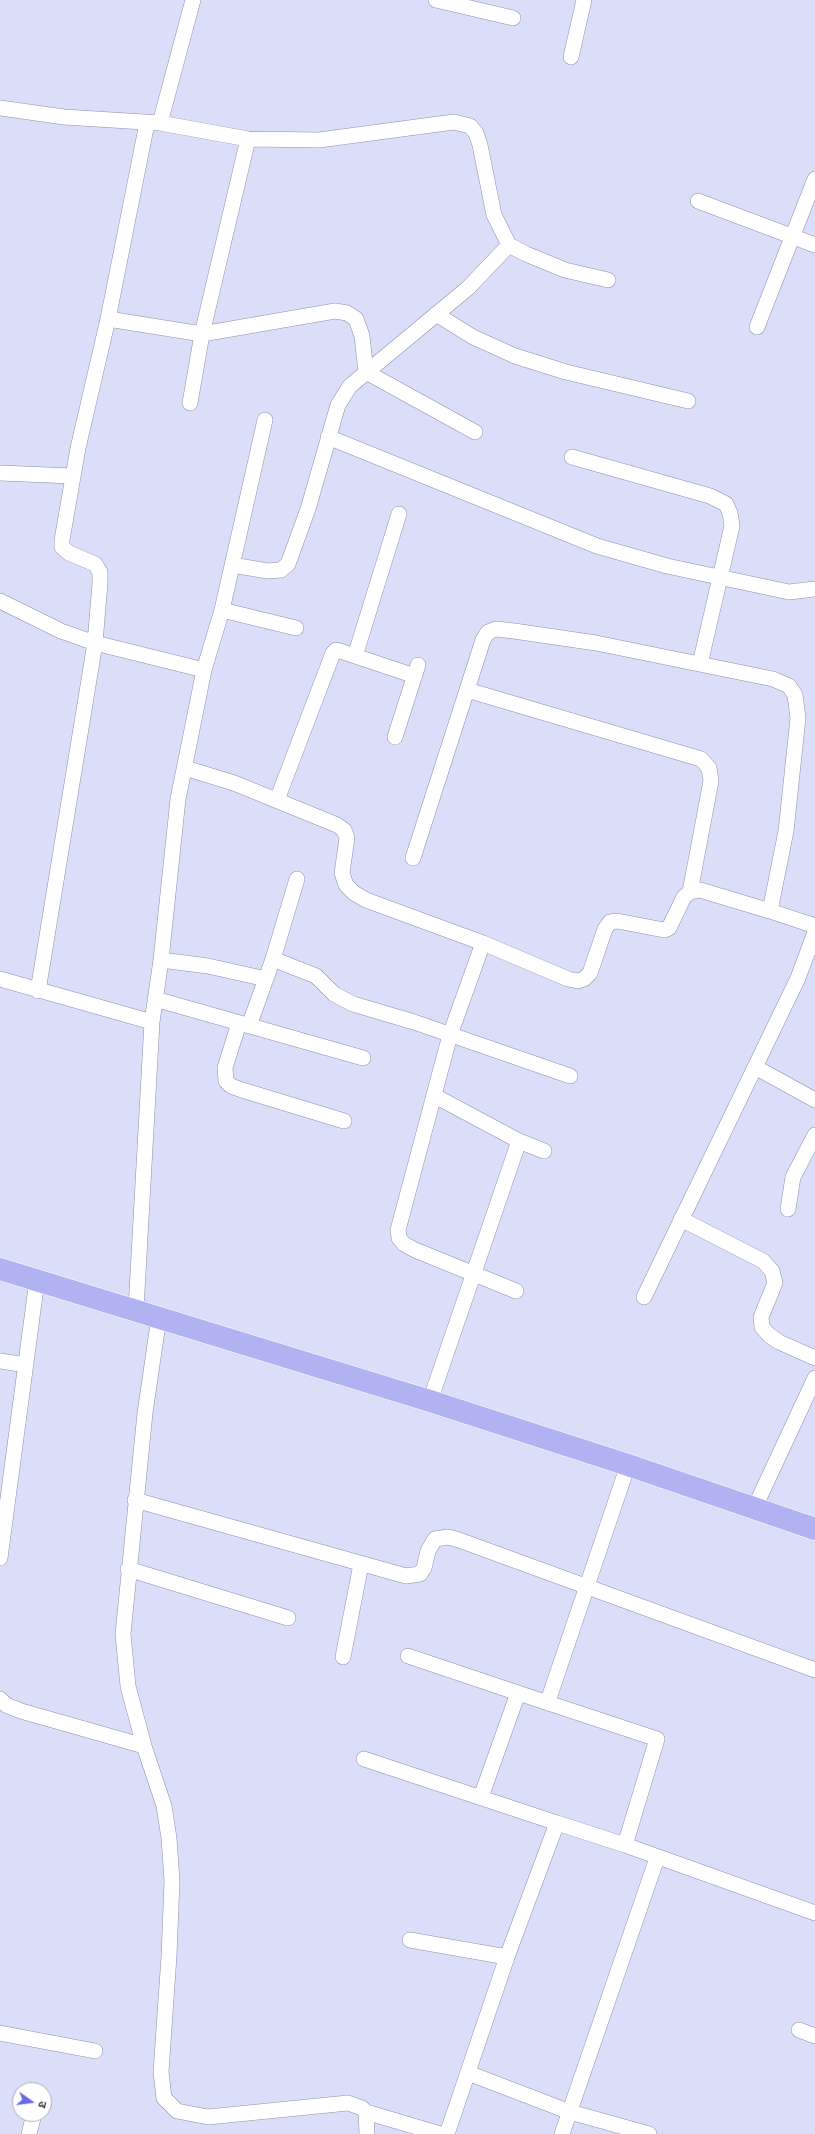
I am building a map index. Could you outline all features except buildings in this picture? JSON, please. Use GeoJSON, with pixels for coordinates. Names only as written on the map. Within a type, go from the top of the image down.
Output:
{"type":"FeatureCollection","features":[{"type":"Feature","properties":{"kind":"main road"},"geometry":{"type":"LineString","coordinates":[[0,1269],[136,1309],[430,1401],[628,1465],[815,1529]]}},
{"type":"Feature","properties":{"kind":"street"},"geometry":{"type":"LineString","coordinates":[[38,991],[95,642],[100,572],[95,564],[69,553],[62,547],[62,540],[72,476],[153,123],[192,0]]}},
{"type":"Feature","properties":{"kind":"street"},"geometry":{"type":"LineString","coordinates":[[436,0],[513,18]]}},
{"type":"Feature","properties":{"kind":"street"},"geometry":{"type":"LineString","coordinates":[[571,57],[584,0]]}},
{"type":"Feature","properties":{"kind":"street"},"geometry":{"type":"LineString","coordinates":[[0,108],[64,117],[153,123],[248,139],[319,140],[454,122],[470,126],[476,133],[480,145],[494,215],[509,245],[526,254],[565,270],[608,280]]}},
{"type":"Feature","properties":{"kind":"street"},"geometry":{"type":"LineString","coordinates":[[190,403],[202,334],[248,139]]}},
{"type":"Feature","properties":{"kind":"street"},"geometry":{"type":"LineString","coordinates":[[757,328],[815,179]]}},
{"type":"Feature","properties":{"kind":"street"},"geometry":{"type":"LineString","coordinates":[[698,202],[815,245]]}},
{"type":"Feature","properties":{"kind":"street"},"geometry":{"type":"LineString","coordinates":[[232,565],[268,571],[281,570],[288,564],[308,508],[338,405],[350,386],[468,288],[509,245]]}},
{"type":"Feature","properties":{"kind":"street"},"geometry":{"type":"LineString","coordinates":[[108,319],[202,334],[335,311],[347,313],[356,319],[362,336],[366,372]]}},
{"type":"Feature","properties":{"kind":"street"},"geometry":{"type":"LineString","coordinates":[[436,314],[473,337],[515,356],[566,372],[688,401]]}},
{"type":"Feature","properties":{"kind":"street"},"geometry":{"type":"LineString","coordinates":[[366,372],[474,432]]}},
{"type":"Feature","properties":{"kind":"street"},"geometry":{"type":"LineString","coordinates":[[136,1309],[152,1022],[162,960],[178,800],[204,670],[222,610],[265,420]]}},
{"type":"Feature","properties":{"kind":"street"},"geometry":{"type":"LineString","coordinates":[[328,437],[598,546],[667,566],[789,592],[815,589]]}},
{"type":"Feature","properties":{"kind":"street"},"geometry":{"type":"LineString","coordinates":[[572,457],[710,496],[726,504],[730,513],[732,526],[722,578],[700,664]]}},
{"type":"Feature","properties":{"kind":"street"},"geometry":{"type":"LineString","coordinates":[[0,473],[72,476]]}},
{"type":"Feature","properties":{"kind":"street"},"geometry":{"type":"LineString","coordinates":[[355,656],[399,514]]}},
{"type":"Feature","properties":{"kind":"street"},"geometry":{"type":"LineString","coordinates":[[0,601],[61,631],[95,642],[204,670]]}},
{"type":"Feature","properties":{"kind":"street"},"geometry":{"type":"LineString","coordinates":[[222,610],[296,628]]}},
{"type":"Feature","properties":{"kind":"street"},"geometry":{"type":"LineString","coordinates":[[413,858],[483,640],[488,632],[496,629],[596,643],[773,679],[788,686],[795,695],[798,718],[786,831],[770,911]]}},
{"type":"Feature","properties":{"kind":"street"},"geometry":{"type":"LineString","coordinates":[[277,800],[333,653],[336,650],[417,671],[395,737]]}},
{"type":"Feature","properties":{"kind":"street"},"geometry":{"type":"LineString","coordinates":[[467,690],[701,758],[709,768],[711,781],[690,892]]}},
{"type":"Feature","properties":{"kind":"street"},"geometry":{"type":"LineString","coordinates":[[185,768],[234,783],[337,824],[344,830],[347,838],[342,874],[346,885],[354,893],[373,903],[482,943],[568,979],[578,981],[584,979],[590,973],[605,929],[610,922],[617,921],[664,930],[669,928],[684,897],[690,892],[700,890],[815,926]]}},
{"type":"Feature","properties":{"kind":"street"},"geometry":{"type":"LineString","coordinates":[[298,879],[266,979],[225,1068],[226,1081],[231,1086],[242,1090],[344,1121]]}},
{"type":"Feature","properties":{"kind":"street"},"geometry":{"type":"LineString","coordinates":[[644,1297],[798,978],[815,932]]}},
{"type":"Feature","properties":{"kind":"street"},"geometry":{"type":"LineString","coordinates":[[482,943],[450,1035],[435,1096],[398,1230],[399,1238],[404,1244],[516,1291]]}},
{"type":"Feature","properties":{"kind":"street"},"geometry":{"type":"LineString","coordinates":[[273,959],[316,976],[334,994],[353,1004],[570,1076]]}},
{"type":"Feature","properties":{"kind":"street"},"geometry":{"type":"LineString","coordinates":[[162,960],[208,966],[266,979]]}},
{"type":"Feature","properties":{"kind":"street"},"geometry":{"type":"LineString","coordinates":[[0,979],[38,991],[152,1022]]}},
{"type":"Feature","properties":{"kind":"street"},"geometry":{"type":"LineString","coordinates":[[155,999],[363,1058]]}},
{"type":"Feature","properties":{"kind":"street"},"geometry":{"type":"LineString","coordinates":[[755,1067],[815,1100]]}},
{"type":"Feature","properties":{"kind":"street"},"geometry":{"type":"LineString","coordinates":[[435,1096],[519,1141],[544,1151]]}},
{"type":"Feature","properties":{"kind":"street"},"geometry":{"type":"LineString","coordinates":[[788,1209],[793,1177],[815,1135]]}},
{"type":"Feature","properties":{"kind":"street"},"geometry":{"type":"LineString","coordinates":[[430,1401],[472,1273],[519,1141]]}},
{"type":"Feature","properties":{"kind":"street"},"geometry":{"type":"LineString","coordinates":[[681,1219],[763,1261],[772,1271],[775,1283],[761,1317],[762,1327],[769,1335],[779,1342],[815,1358]]}},
{"type":"Feature","properties":{"kind":"street"},"geometry":{"type":"LineString","coordinates":[[0,1558],[37,1280]]}},
{"type":"Feature","properties":{"kind":"street"},"geometry":{"type":"LineString","coordinates":[[159,1317],[145,1413],[135,1500],[123,1634],[128,1686],[144,1746],[164,1806],[169,1838],[172,1881],[170,1941],[161,2072],[164,2098],[177,2111],[208,2117],[348,2104],[362,2108],[366,2112],[440,2134]]}},
{"type":"Feature","properties":{"kind":"street"},"geometry":{"type":"LineString","coordinates":[[0,1361],[26,1365]]}},
{"type":"Feature","properties":{"kind":"street"},"geometry":{"type":"LineString","coordinates":[[754,1509],[815,1378]]}},
{"type":"Feature","properties":{"kind":"street"},"geometry":{"type":"LineString","coordinates":[[548,1701],[589,1586],[628,1465]]}},
{"type":"Feature","properties":{"kind":"street"},"geometry":{"type":"LineString","coordinates":[[135,1500],[406,1576],[420,1574],[432,1542],[435,1539],[448,1538],[469,1542],[815,1670]]}},
{"type":"Feature","properties":{"kind":"street"},"geometry":{"type":"LineString","coordinates":[[344,1657],[362,1564]]}},
{"type":"Feature","properties":{"kind":"street"},"geometry":{"type":"LineString","coordinates":[[128,1569],[288,1618]]}},
{"type":"Feature","properties":{"kind":"street"},"geometry":{"type":"LineString","coordinates":[[408,1656],[518,1693],[548,1701],[657,1739],[625,1845]]}},
{"type":"Feature","properties":{"kind":"street"},"geometry":{"type":"LineString","coordinates":[[481,1797],[518,1693]]}},
{"type":"Feature","properties":{"kind":"street"},"geometry":{"type":"LineString","coordinates":[[0,1699],[6,1705],[21,1711],[144,1746]]}},
{"type":"Feature","properties":{"kind":"street"},"geometry":{"type":"LineString","coordinates":[[364,1759],[625,1845],[657,1858],[815,1913]]}},
{"type":"Feature","properties":{"kind":"street"},"geometry":{"type":"LineString","coordinates":[[447,2134],[507,1957],[557,1823]]}},
{"type":"Feature","properties":{"kind":"street"},"geometry":{"type":"LineString","coordinates":[[562,2134],[657,1858]]}},
{"type":"Feature","properties":{"kind":"street"},"geometry":{"type":"LineString","coordinates":[[410,1940],[507,1957]]}},
{"type":"Feature","properties":{"kind":"street"},"geometry":{"type":"LineString","coordinates":[[799,2030],[815,2036]]}},
{"type":"Feature","properties":{"kind":"street"},"geometry":{"type":"LineString","coordinates":[[0,2033],[95,2051]]}},
{"type":"Feature","properties":{"kind":"street"},"geometry":{"type":"LineString","coordinates":[[468,2073],[570,2112],[649,2134]]}},
{"type":"Feature","properties":{"kind":"street"},"geometry":{"type":"LineString","coordinates":[[366,2112],[367,2134]]}},
{"type":"Feature","properties":{"kind":"street"},"geometry":{"type":"LineString","coordinates":[[29,2134],[32,2122]]}}]}
